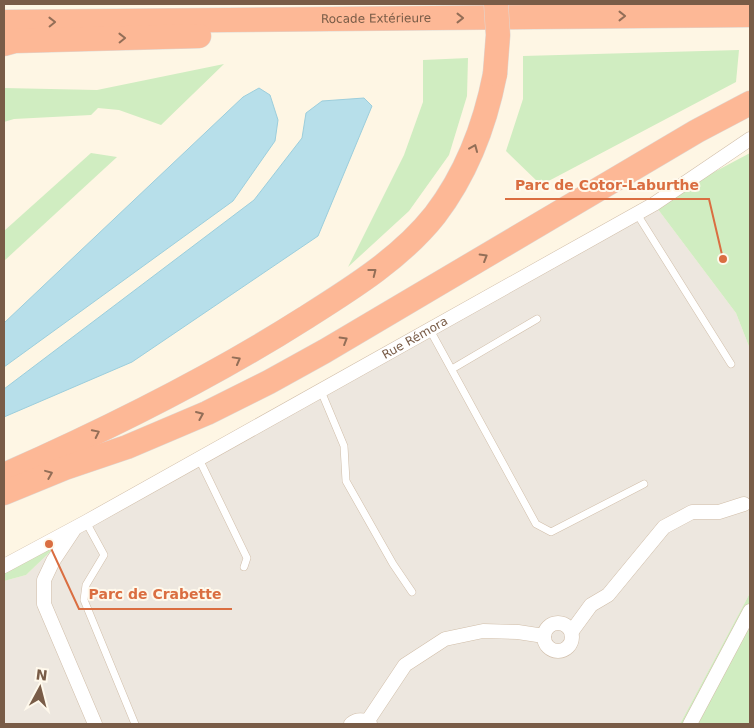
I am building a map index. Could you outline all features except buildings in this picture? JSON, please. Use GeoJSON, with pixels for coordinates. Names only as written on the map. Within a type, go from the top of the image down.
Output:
{"type":"FeatureCollection","features":[{"type":"Feature","properties":{"kind":"highway"},"geometry":{"type":"LineString","coordinates":[[4,475],[179,393],[257,349],[337,298],[392,258],[434,216],[452,190],[467,163],[480,132],[488,109],[495,74],[498,35],[496,4]]}},
{"type":"Feature","properties":{"kind":"highway","name":"Rocade Extérieure"},"geometry":{"type":"LineString","coordinates":[[4,22],[750,15]]}},
{"type":"Feature","properties":{"kind":"highway"},"geometry":{"type":"LineString","coordinates":[[4,44],[15,41],[205,36],[386,18]]}},
{"type":"Feature","properties":{"kind":"highway"},"geometry":{"type":"LineString","coordinates":[[4,492],[126,447],[207,413],[269,382],[334,346],[696,132],[750,103]]}},
{"type":"Feature","properties":{"kind":"street","name":"Rue Rémora"},"geometry":{"type":"LineString","coordinates":[[4,566],[637,214],[750,139]]}},
{"type":"Feature","properties":{"kind":"street"},"geometry":{"type":"LineString","coordinates":[[572,631],[563,623],[558,622],[548,627],[544,636],[545,643],[549,648],[559,651],[565,650],[572,642],[572,631],[591,605],[608,595],[664,527],[692,512],[719,512],[744,504]]}},
{"type":"Feature","properties":{"kind":"street"},"geometry":{"type":"LineString","coordinates":[[80,525],[53,561],[44,580],[44,604],[95,724]]}},
{"type":"Feature","properties":{"kind":"street"},"geometry":{"type":"LineString","coordinates":[[690,724],[750,611]]}},
{"type":"Feature","properties":{"kind":"street"},"geometry":{"type":"LineString","coordinates":[[351,724],[358,720],[368,723],[405,665],[445,639],[483,631],[518,632],[544,636]]}},
{"type":"Feature","properties":{"kind":"lane"},"geometry":{"type":"LineString","coordinates":[[637,214],[731,364]]}},
{"type":"Feature","properties":{"kind":"lane"},"geometry":{"type":"LineString","coordinates":[[452,369],[537,319]]}},
{"type":"Feature","properties":{"kind":"lane"},"geometry":{"type":"LineString","coordinates":[[430,330],[536,524],[551,532],[644,484]]}},
{"type":"Feature","properties":{"kind":"lane"},"geometry":{"type":"LineString","coordinates":[[321,391],[344,446],[346,481],[393,564],[412,592]]}},
{"type":"Feature","properties":{"kind":"lane"},"geometry":{"type":"LineString","coordinates":[[199,459],[247,558],[244,567]]}},
{"type":"Feature","properties":{"kind":"lane"},"geometry":{"type":"LineString","coordinates":[[80,525],[104,555],[86,585],[84,600],[135,724]]}},
{"type":"Feature","properties":{"kind":"shaded area"},"geometry":{"type":"Polygon","coordinates":[[[654,204],[736,313],[750,349],[750,593],[680,724],[4,724],[4,581],[26,575],[75,528],[654,204]]]}},
{"type":"Feature","properties":{"kind":"green space"},"geometry":{"type":"Polygon","coordinates":[[[739,50],[736,82],[541,185],[506,151],[523,99],[523,56],[739,50]]]}},
{"type":"Feature","properties":{"kind":"green space"},"geometry":{"type":"Polygon","coordinates":[[[468,58],[467,96],[449,155],[409,211],[348,267],[404,155],[423,102],[423,60],[468,58]]]}},
{"type":"Feature","properties":{"kind":"green space"},"geometry":{"type":"Polygon","coordinates":[[[224,64],[161,125],[119,110],[98,108],[91,115],[14,119],[4,122],[4,88],[97,90],[224,64]]]}},
{"type":"Feature","properties":{"kind":"green space"},"geometry":{"type":"Polygon","coordinates":[[[91,153],[117,157],[4,261],[4,231],[91,153]]]}},
{"type":"Feature","properties":{"kind":"green space"},"geometry":{"type":"Polygon","coordinates":[[[750,153],[750,349],[736,313],[654,204],[750,153]]]}},
{"type":"Feature","properties":{"kind":"green space"},"geometry":{"type":"Polygon","coordinates":[[[75,528],[26,575],[4,581],[4,559],[75,528]]]}},
{"type":"Feature","properties":{"kind":"green space"},"geometry":{"type":"Polygon","coordinates":[[[750,593],[750,724],[680,724],[750,593]]]}},
{"type":"Feature","properties":{"kind":"water"},"geometry":{"type":"Polygon","coordinates":[[[259,88],[270,95],[278,120],[275,141],[233,201],[4,367],[4,323],[243,97],[259,88]]]}},
{"type":"Feature","properties":{"kind":"water"},"geometry":{"type":"Polygon","coordinates":[[[364,98],[372,106],[318,236],[132,362],[4,417],[4,389],[254,200],[302,138],[306,113],[322,101],[364,98]]]}},
{"type":"Feature","properties":{"kind":"place","name":"Parc de Cotor-Laburthe"},"geometry":{"type":"Point","coordinates":[723,259]}},
{"type":"Feature","properties":{"kind":"place","name":"Parc de Crabette"},"geometry":{"type":"Point","coordinates":[49,544]}}]}
